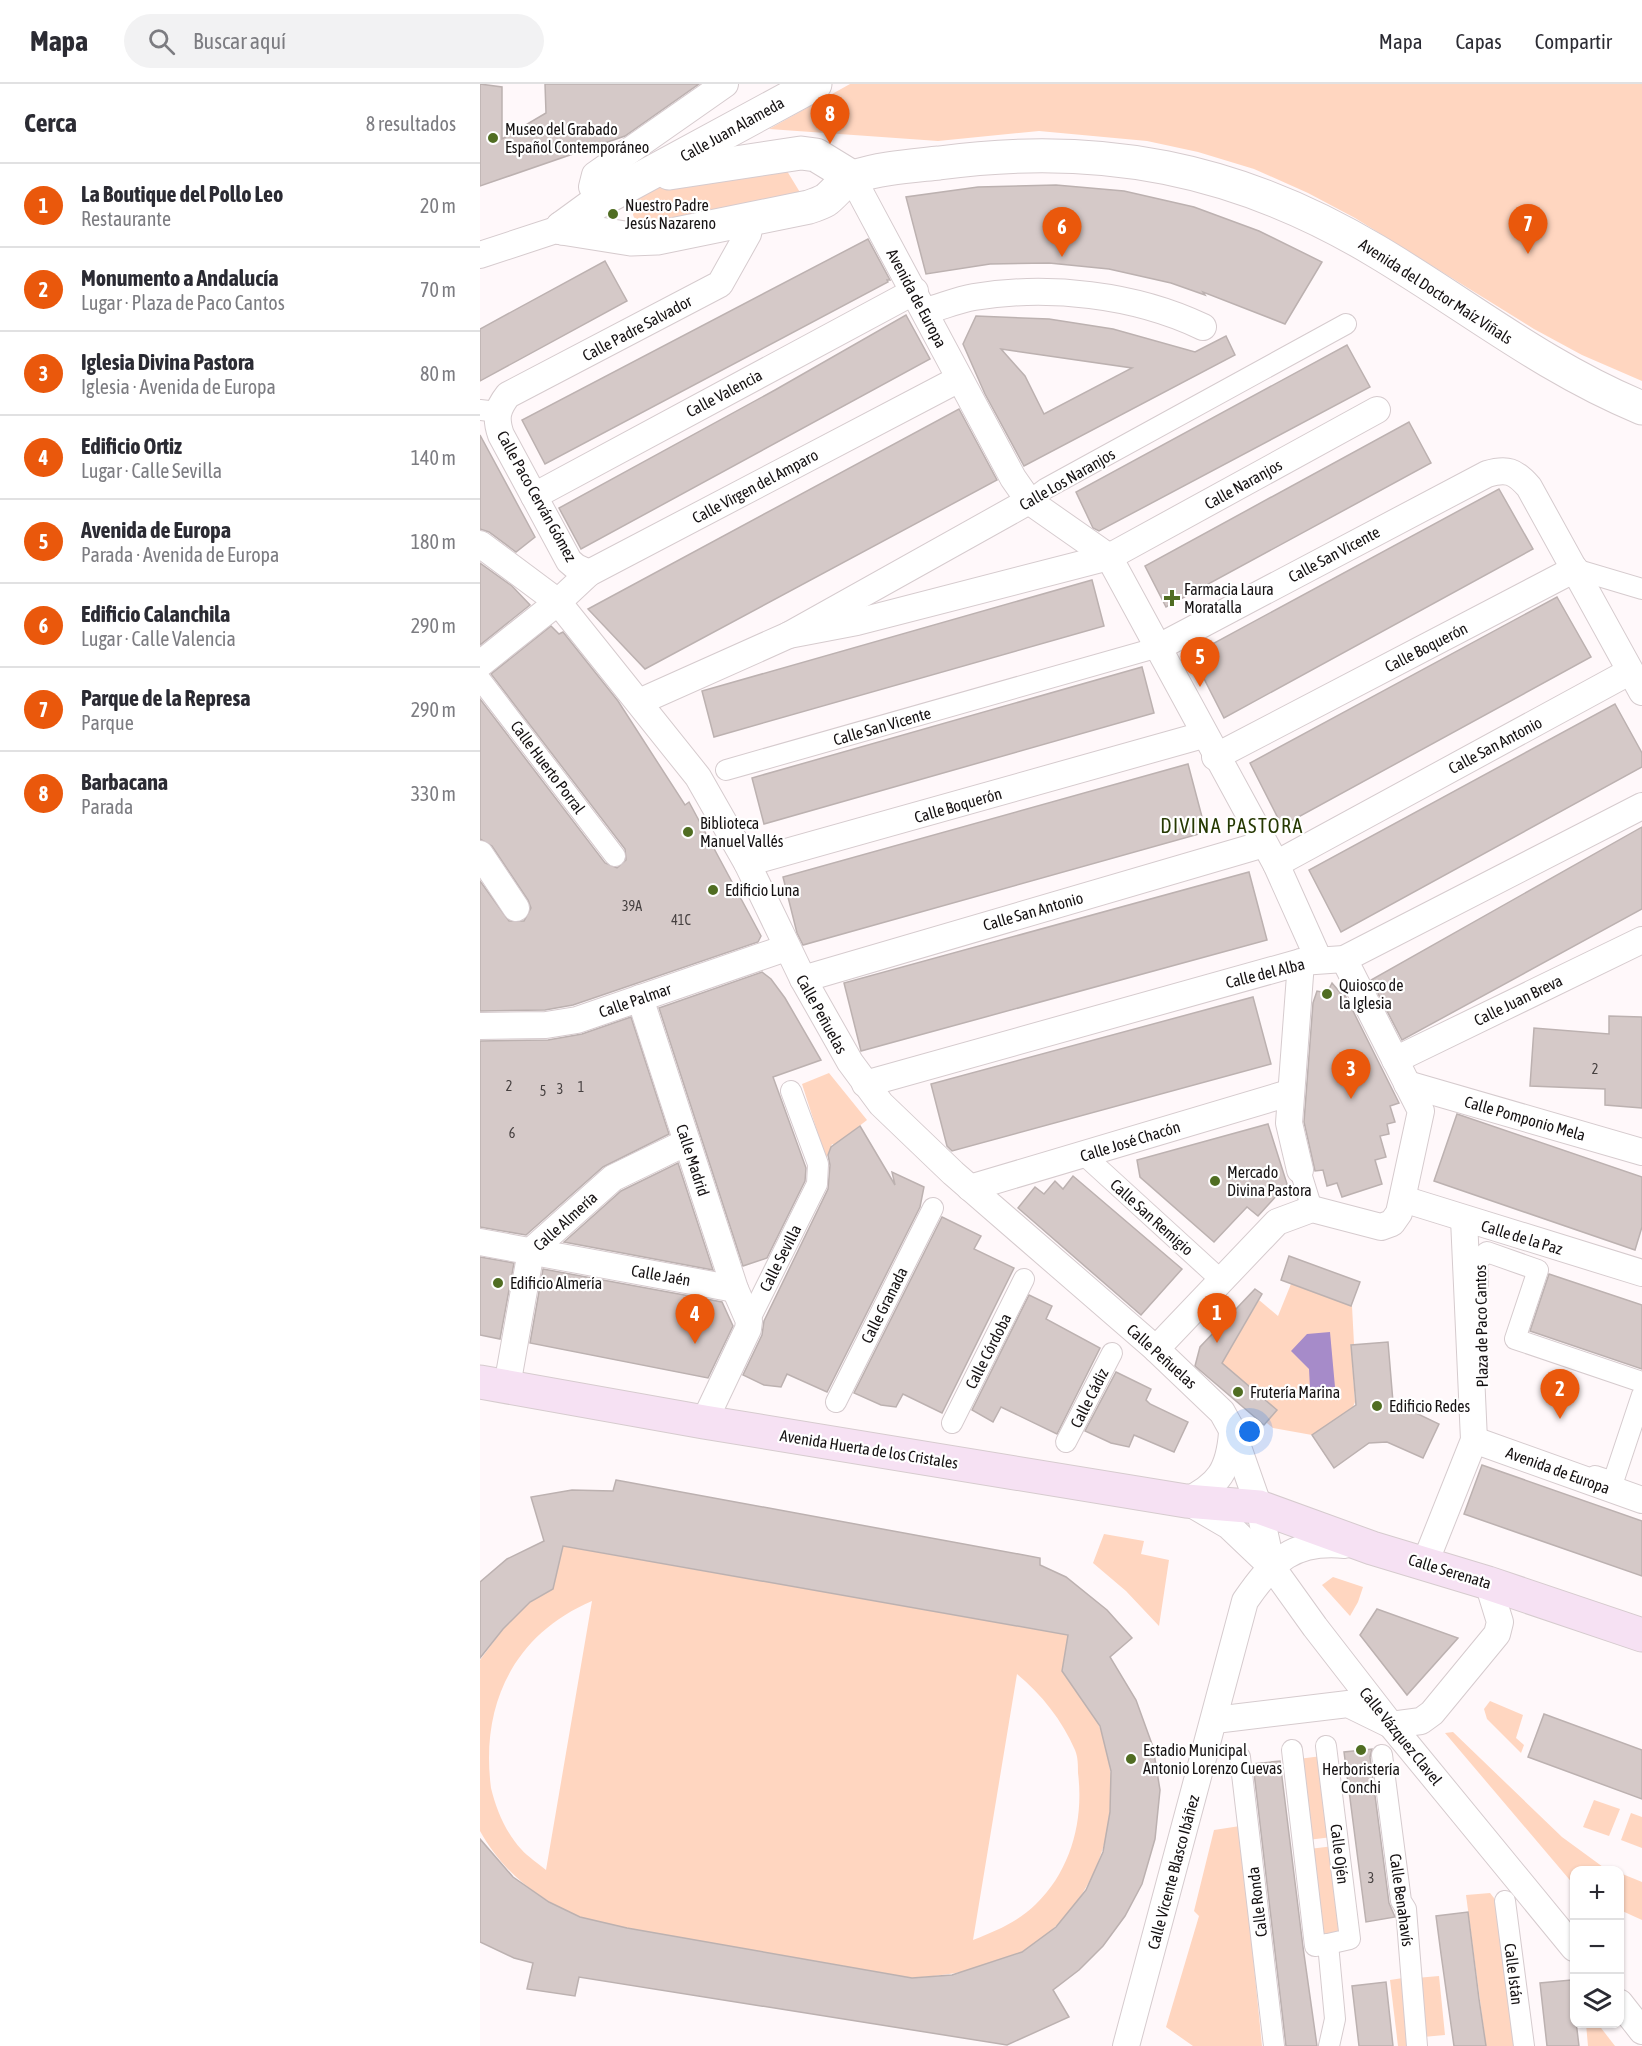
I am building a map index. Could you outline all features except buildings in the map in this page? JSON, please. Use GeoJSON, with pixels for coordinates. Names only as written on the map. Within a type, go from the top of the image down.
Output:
{"type":"FeatureCollection","features":[{"type":"Feature","properties":{"kind":"main road","name":"Avenida Huerta de los Cristales"},"geometry":{"type":"LineString","coordinates":[[493,1384],[704,1422],[1186,1501],[1259,1508]]}},
{"type":"Feature","properties":{"kind":"main road","name":"Calle Serenata"},"geometry":{"type":"LineString","coordinates":[[1259,1508],[1372,1548],[1488,1583],[1642,1635]]}},
{"type":"Feature","properties":{"kind":"street"},"geometry":{"type":"LineString","coordinates":[[631,239],[599,201],[592,187],[595,175],[725,84]]}},
{"type":"Feature","properties":{"kind":"street","name":"Calle Juan Alameda"},"geometry":{"type":"LineString","coordinates":[[562,228],[599,201],[649,176],[815,84]]}},
{"type":"Feature","properties":{"kind":"street"},"geometry":{"type":"LineString","coordinates":[[480,255],[562,228],[631,239],[657,238],[751,220],[809,207],[825,201],[852,177],[816,156],[801,153],[649,176]]}},
{"type":"Feature","properties":{"kind":"street","name":"Avenida del Doctor Maíz Viñals"},"geometry":{"type":"LineString","coordinates":[[852,177],[973,158],[1031,154],[1138,162],[1206,175],[1303,212],[1376,250],[1527,350],[1615,397],[1642,408]]}},
{"type":"Feature","properties":{"kind":"street","name":"Avenida de Europa"},"geometry":{"type":"LineString","coordinates":[[852,177],[1013,478],[1029,501],[1108,557],[1159,647],[1203,735],[1270,854],[1322,960],[1395,1060],[1421,1111],[1400,1213],[1392,1223],[1381,1227],[1312,1209]]}},
{"type":"Feature","properties":{"kind":"street","name":"Calle Padre Salvador"},"geometry":{"type":"LineString","coordinates":[[489,411],[508,395],[720,284],[748,234],[751,220]]}},
{"type":"Feature","properties":{"kind":"street","name":"Calle Valencia"},"geometry":{"type":"LineString","coordinates":[[534,496],[920,301],[1054,293],[1092,296],[1153,308],[1203,327]]}},
{"type":"Feature","properties":{"kind":"street","name":"Calle Los Naranjos"},"geometry":{"type":"LineString","coordinates":[[639,702],[789,635],[1029,501],[1045,489],[1346,324]]}},
{"type":"Feature","properties":{"kind":"street","name":"Calle Virgen del Amparo"},"geometry":{"type":"LineString","coordinates":[[480,664],[558,602],[589,573],[959,379]]}},
{"type":"Feature","properties":{"kind":"street","name":"Calle Naranjos"},"geometry":{"type":"LineString","coordinates":[[1108,557],[1377,410]]}},
{"type":"Feature","properties":{"kind":"street","name":"Calle Paco Cerván Gómez"},"geometry":{"type":"LineString","coordinates":[[489,411],[569,561],[589,573]]}},
{"type":"Feature","properties":{"kind":"street","name":"Calle San Vicente"},"geometry":{"type":"LineString","coordinates":[[726,770],[1159,647],[1486,474],[1503,470],[1517,473],[1529,487],[1636,682]]}},
{"type":"Feature","properties":{"kind":"street","name":"Calle Peñuelas"},"geometry":{"type":"LineString","coordinates":[[480,544],[558,602],[698,777],[747,862],[802,979],[865,1084],[881,1104],[970,1188],[1156,1349],[1222,1412],[1232,1430],[1259,1508]]}},
{"type":"Feature","properties":{"kind":"street","name":"Calle Los Naranjos"},"geometry":{"type":"LineString","coordinates":[[789,635],[857,622],[1108,557]]}},
{"type":"Feature","properties":{"kind":"street"},"geometry":{"type":"LineString","coordinates":[[1575,569],[1642,590]]}},
{"type":"Feature","properties":{"kind":"street","name":"Calle Boquerón"},"geometry":{"type":"LineString","coordinates":[[1215,757],[1575,569]]}},
{"type":"Feature","properties":{"kind":"street","name":"Calle Huerto Porral"},"geometry":{"type":"LineString","coordinates":[[480,679],[615,856]]}},
{"type":"Feature","properties":{"kind":"street","name":"Calle San Antonio"},"geometry":{"type":"LineString","coordinates":[[802,979],[1270,854],[1636,682]]}},
{"type":"Feature","properties":{"kind":"street","name":"Calle Boquerón"},"geometry":{"type":"LineString","coordinates":[[747,862],[1203,735]]}},
{"type":"Feature","properties":{"kind":"street","name":"Calle del Alba"},"geometry":{"type":"LineString","coordinates":[[865,1084],[1322,960],[1642,806]]}},
{"type":"Feature","properties":{"kind":"street"},"geometry":{"type":"LineString","coordinates":[[480,854],[516,908]]}},
{"type":"Feature","properties":{"kind":"street","name":"Calle Juan Breva"},"geometry":{"type":"LineString","coordinates":[[1395,1060],[1642,940]]}},
{"type":"Feature","properties":{"kind":"street","name":"Calle Palmar"},"geometry":{"type":"LineString","coordinates":[[480,1026],[546,1025],[577,1020],[786,948]]}},
{"type":"Feature","properties":{"kind":"street"},"geometry":{"type":"LineString","coordinates":[[1156,1349],[1277,1222],[1312,1209],[1289,1123],[1289,1093],[1322,960]]}},
{"type":"Feature","properties":{"kind":"street","name":"Calle Madrid"},"geometry":{"type":"LineString","coordinates":[[640,998],[735,1288],[749,1321]]}},
{"type":"Feature","properties":{"kind":"street","name":"Calle Pomponio Mela"},"geometry":{"type":"LineString","coordinates":[[1407,1084],[1642,1152]]}},
{"type":"Feature","properties":{"kind":"street","name":"Calle Sevilla"},"geometry":{"type":"LineString","coordinates":[[704,1422],[748,1329],[749,1321],[818,1184],[818,1164],[791,1091]]}},
{"type":"Feature","properties":{"kind":"street","name":"Calle José Chacón"},"geometry":{"type":"LineString","coordinates":[[970,1188],[1289,1093]]}},
{"type":"Feature","properties":{"kind":"street","name":"Calle Almería"},"geometry":{"type":"LineString","coordinates":[[493,1384],[531,1251],[613,1178],[687,1142]]}},
{"type":"Feature","properties":{"kind":"street","name":"Calle San Remigio"},"geometry":{"type":"LineString","coordinates":[[1083,1154],[1221,1280]]}},
{"type":"Feature","properties":{"kind":"street","name":"Calle de la Paz"},"geometry":{"type":"LineString","coordinates":[[1403,1199],[1642,1273]]}},
{"type":"Feature","properties":{"kind":"street","name":"Calle Granada"},"geometry":{"type":"LineString","coordinates":[[836,1402],[933,1208]]}},
{"type":"Feature","properties":{"kind":"street"},"geometry":{"type":"LineString","coordinates":[[1425,1563],[1474,1440],[1464,1219]]}},
{"type":"Feature","properties":{"kind":"street","name":"Calle Jaén"},"geometry":{"type":"LineString","coordinates":[[480,1242],[735,1288]]}},
{"type":"Feature","properties":{"kind":"street","name":"Plaza de Paco Cantos"},"geometry":{"type":"LineString","coordinates":[[1642,1382],[1515,1340],[1538,1270],[1487,1252],[1481,1255],[1477,1261],[1483,1433],[1486,1438],[1613,1482],[1642,1395]]}},
{"type":"Feature","properties":{"kind":"street","name":"Calle Córdoba"},"geometry":{"type":"LineString","coordinates":[[952,1423],[1024,1279]]}},
{"type":"Feature","properties":{"kind":"street","name":"Calle Cádiz"},"geometry":{"type":"LineString","coordinates":[[1066,1442],[1112,1353]]}},
{"type":"Feature","properties":{"kind":"street"},"geometry":{"type":"LineString","coordinates":[[1232,1430],[1230,1454],[1222,1473],[1211,1486],[1186,1501],[1229,1526],[1272,1567]]}},
{"type":"Feature","properties":{"kind":"street","name":"Avenida de Europa"},"geometry":{"type":"LineString","coordinates":[[1474,1440],[1642,1500]]}},
{"type":"Feature","properties":{"kind":"street","name":"Calle Vázquez Clavel"},"geometry":{"type":"LineString","coordinates":[[1259,1508],[1272,1567],[1315,1627],[1391,1725],[1570,1942]]}},
{"type":"Feature","properties":{"kind":"street","name":"Calle Vicente Blasco Ibáñez"},"geometry":{"type":"LineString","coordinates":[[1129,2045],[1245,1601],[1272,1567],[1297,1549],[1310,1544],[1372,1548]]}},
{"type":"Feature","properties":{"kind":"street"},"geometry":{"type":"LineString","coordinates":[[1215,1720],[1348,1704],[1391,1725],[1421,1721],[1432,1713],[1497,1634],[1500,1622],[1488,1583]]}},
{"type":"Feature","properties":{"kind":"street","name":"Calle Ojén"},"geometry":{"type":"LineString","coordinates":[[1326,1746],[1350,1939],[1328,1944]]}},
{"type":"Feature","properties":{"kind":"street"},"geometry":{"type":"LineString","coordinates":[[1292,1750],[1315,1946],[1328,1944],[1335,2019],[1329,2046]]}},
{"type":"Feature","properties":{"kind":"street","name":"Calle Benahavís"},"geometry":{"type":"LineString","coordinates":[[1382,1755],[1401,1901],[1406,1909],[1417,2046]]}},
{"type":"Feature","properties":{"kind":"street","name":"Calle Ronda"},"geometry":{"type":"LineString","coordinates":[[1240,1757],[1274,2046]]}},
{"type":"Feature","properties":{"kind":"street","name":"Calle Istán"},"geometry":{"type":"LineString","coordinates":[[1505,1901],[1524,2046]]}},
{"type":"Feature","properties":{"kind":"street"},"geometry":{"type":"LineString","coordinates":[[1624,2008],[1642,2031]]}},
{"type":"Feature","properties":{"kind":"shaded area"},"geometry":{"type":"Polygon","coordinates":[[[850,84],[1642,84],[1642,381],[1582,355],[1534,329],[1355,218],[1308,193],[1254,169],[1198,152],[1147,141],[1039,131],[938,141],[769,129],[850,84]]]}},
{"type":"Feature","properties":{"kind":"shaded area"},"geometry":{"type":"Polygon","coordinates":[[[784,166],[801,194],[667,226],[637,224],[633,215],[640,196],[661,186],[695,177],[784,166]]]}},
{"type":"Feature","properties":{"kind":"shaded area"},"geometry":{"type":"Polygon","coordinates":[[[829,1073],[867,1120],[835,1145],[832,1144],[826,1159],[802,1084],[829,1073]]]}},
{"type":"Feature","properties":{"kind":"shaded area"},"geometry":{"type":"Polygon","coordinates":[[[1291,1284],[1352,1306],[1354,1344],[1351,1345],[1355,1402],[1353,1407],[1312,1435],[1273,1428],[1246,1406],[1257,1393],[1222,1363],[1259,1300],[1278,1316],[1291,1284]]]}},
{"type":"Feature","properties":{"kind":"shaded area"},"geometry":{"type":"Polygon","coordinates":[[[1330,1332],[1335,1387],[1310,1388],[1309,1369],[1291,1351],[1307,1334],[1330,1332]]]}},
{"type":"Feature","properties":{"kind":"shaded area"},"geometry":{"type":"Polygon","coordinates":[[[1104,1534],[1144,1541],[1141,1554],[1169,1560],[1159,1626],[1126,1591],[1093,1563],[1104,1534]]]}},
{"type":"Feature","properties":{"kind":"shaded area"},"geometry":{"type":"Polygon","coordinates":[[[563,1546],[1068,1635],[1062,1671],[1097,1720],[1108,1759],[1111,1791],[1109,1823],[1101,1854],[1089,1883],[1071,1909],[1049,1932],[1023,1951],[983,1967],[912,1978],[617,1928],[589,1921],[562,1909],[521,1882],[499,1859],[480,1831],[480,1660],[503,1629],[530,1602],[553,1589],[563,1546]],[[592,1601],[565,1615],[542,1632],[523,1652],[508,1675],[498,1700],[491,1728],[489,1757],[491,1788],[499,1812],[516,1843],[546,1870],[592,1601]],[[1017,1674],[973,1940],[1014,1921],[1036,1904],[1048,1891],[1066,1860],[1077,1826],[1079,1791],[1078,1761],[1075,1750],[1064,1728],[1050,1709],[1017,1674]]]}},
{"type":"Feature","properties":{"kind":"shaded area"},"geometry":{"type":"Polygon","coordinates":[[[1333,1577],[1363,1587],[1350,1616],[1322,1585],[1333,1577]]]}},
{"type":"Feature","properties":{"kind":"shaded area"},"geometry":{"type":"Polygon","coordinates":[[[1490,1701],[1523,1715],[1516,1738],[1524,1745],[1521,1753],[1487,1719],[1484,1709],[1490,1701]]]}},
{"type":"Feature","properties":{"kind":"shaded area"},"geometry":{"type":"Polygon","coordinates":[[[1453,1732],[1562,1837],[1602,1866],[1570,1866],[1570,1880],[1445,1733],[1453,1732]]]}},
{"type":"Feature","properties":{"kind":"shaded area"},"geometry":{"type":"Polygon","coordinates":[[[1322,1756],[1332,1837],[1308,1840],[1298,1759],[1322,1756]]]}},
{"type":"Feature","properties":{"kind":"shaded area"},"geometry":{"type":"Polygon","coordinates":[[[1594,1800],[1620,1809],[1609,1836],[1583,1827],[1594,1800]]]}},
{"type":"Feature","properties":{"kind":"shaded area"},"geometry":{"type":"Polygon","coordinates":[[[1631,1813],[1642,1817],[1642,1848],[1621,1840],[1631,1813]]]}},
{"type":"Feature","properties":{"kind":"shaded area"},"geometry":{"type":"Polygon","coordinates":[[[1240,1826],[1262,2046],[1193,2046],[1166,2027],[1199,1916],[1194,1911],[1214,1830],[1240,1826]]]}},
{"type":"Feature","properties":{"kind":"shaded area"},"geometry":{"type":"Polygon","coordinates":[[[1334,1846],[1345,1932],[1320,1935],[1309,1849],[1334,1846]]]}},
{"type":"Feature","properties":{"kind":"shaded area"},"geometry":{"type":"Polygon","coordinates":[[[1624,1875],[1642,1882],[1642,1920],[1624,1912],[1624,1875]]]}},
{"type":"Feature","properties":{"kind":"shaded area"},"geometry":{"type":"Polygon","coordinates":[[[1490,1893],[1502,1908],[1518,2046],[1486,2046],[1466,1895],[1490,1893]]]}},
{"type":"Feature","properties":{"kind":"shaded area"},"geometry":{"type":"Polygon","coordinates":[[[1439,1976],[1445,2035],[1423,2037],[1416,1978],[1439,1976]]]}},
{"type":"Feature","properties":{"kind":"shaded area"},"geometry":{"type":"Polygon","coordinates":[[[1403,1978],[1411,2046],[1398,2046],[1390,1980],[1403,1978]]]}},
{"type":"Feature","properties":{"kind":"shaded area"},"geometry":{"type":"Polygon","coordinates":[[[1586,2028],[1601,2028],[1615,2046],[1588,2046],[1586,2028]]]}},
{"type":"Feature","properties":{"kind":"place","name":"Museo del Grabado Español Contemporáneo"},"geometry":{"type":"Point","coordinates":[493,138]}},
{"type":"Feature","properties":{"kind":"place","name":"Barbacana"},"geometry":{"type":"Point","coordinates":[830,144]}},
{"type":"Feature","properties":{"kind":"place","name":"Nuestro Padre Jesús Nazareno"},"geometry":{"type":"Point","coordinates":[613,214]}},
{"type":"Feature","properties":{"kind":"place","name":"Parque de la Represa"},"geometry":{"type":"Point","coordinates":[1528,254]}},
{"type":"Feature","properties":{"kind":"place","name":"Edificio Calanchila"},"geometry":{"type":"Point","coordinates":[1062,257]}},
{"type":"Feature","properties":{"kind":"place","name":"Farmacia Laura Moratalla"},"geometry":{"type":"Point","coordinates":[1172,598]}},
{"type":"Feature","properties":{"kind":"place","name":"Avenida de Europa"},"geometry":{"type":"Point","coordinates":[1200,687]}},
{"type":"Feature","properties":{"kind":"place","name":"Biblioteca Manuel Vallés"},"geometry":{"type":"Point","coordinates":[688,832]}},
{"type":"Feature","properties":{"kind":"place","name":"Edificio Luna"},"geometry":{"type":"Point","coordinates":[713,890]}},
{"type":"Feature","properties":{"kind":"place","name":"Quiosco de la Iglesia"},"geometry":{"type":"Point","coordinates":[1327,994]}},
{"type":"Feature","properties":{"kind":"place","name":"Iglesia Divina Pastora"},"geometry":{"type":"Point","coordinates":[1351,1099]}},
{"type":"Feature","properties":{"kind":"place","name":"Mercado Divina Pastora"},"geometry":{"type":"Point","coordinates":[1215,1181]}},
{"type":"Feature","properties":{"kind":"place","name":"Edificio Almería"},"geometry":{"type":"Point","coordinates":[498,1283]}},
{"type":"Feature","properties":{"kind":"place","name":"La Boutique del Pollo Leo"},"geometry":{"type":"Point","coordinates":[1217,1343]}},
{"type":"Feature","properties":{"kind":"place","name":"Edificio Ortiz"},"geometry":{"type":"Point","coordinates":[695,1344]}},
{"type":"Feature","properties":{"kind":"place","name":"Frutería Marina"},"geometry":{"type":"Point","coordinates":[1238,1392]}},
{"type":"Feature","properties":{"kind":"place","name":"Edificio Redes"},"geometry":{"type":"Point","coordinates":[1377,1406]}},
{"type":"Feature","properties":{"kind":"place","name":"Monumento a Andalucía"},"geometry":{"type":"Point","coordinates":[1560,1419]}},
{"type":"Feature","properties":{"kind":"place","name":"Herboristería Conchi"},"geometry":{"type":"Point","coordinates":[1361,1750]}},
{"type":"Feature","properties":{"kind":"place","name":"Estadio Municipal Antonio Lorenzo Cuevas"},"geometry":{"type":"Point","coordinates":[1131,1759]}},
{"type":"Feature","properties":{"kind":"district","name":"DIVINA PASTORA"},"geometry":{"type":"Point","coordinates":[1232,826]}}]}
